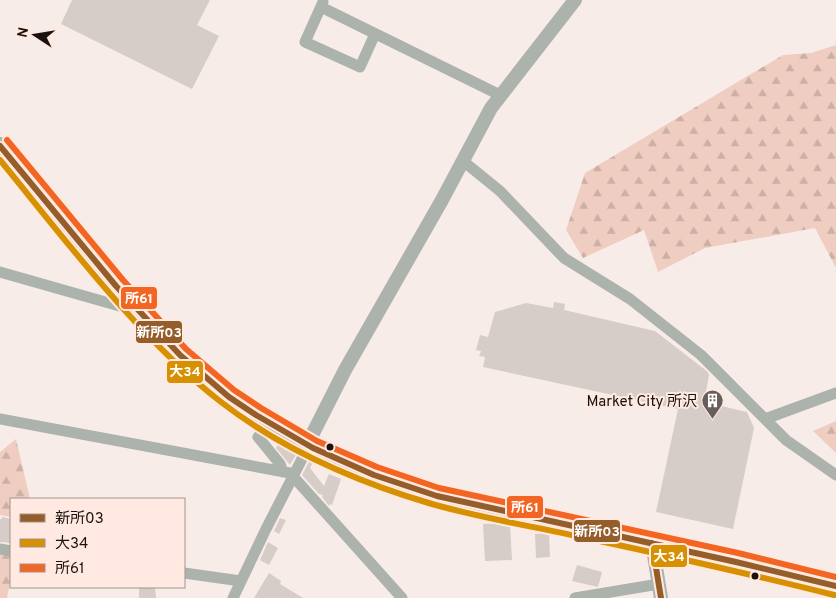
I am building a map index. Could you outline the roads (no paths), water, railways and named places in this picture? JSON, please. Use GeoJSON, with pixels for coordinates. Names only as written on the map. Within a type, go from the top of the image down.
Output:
{"type":"FeatureCollection","features":[{"type":"Feature","properties":{"kind":"main road"},"geometry":{"type":"LineString","coordinates":[[0,146],[88,253],[165,340],[203,375],[268,424],[307,445],[360,469],[418,490],[836,586]]}},
{"type":"Feature","properties":{"kind":"street"},"geometry":{"type":"LineString","coordinates":[[233,598],[288,475],[305,452],[345,370],[463,161],[483,121],[500,94],[575,0]]}},
{"type":"Feature","properties":{"kind":"street"},"geometry":{"type":"LineString","coordinates":[[375,34],[360,67],[305,42],[322,3],[375,34],[500,94]]}},
{"type":"Feature","properties":{"kind":"street"},"geometry":{"type":"LineString","coordinates":[[463,161],[500,191],[564,258],[630,299],[701,355],[786,440],[836,475]]}},
{"type":"Feature","properties":{"kind":"street"},"geometry":{"type":"LineString","coordinates":[[0,272],[139,312]]}},
{"type":"Feature","properties":{"kind":"street"},"geometry":{"type":"LineString","coordinates":[[765,419],[836,394]]}},
{"type":"Feature","properties":{"kind":"street"},"geometry":{"type":"LineString","coordinates":[[0,419],[288,475]]}},
{"type":"Feature","properties":{"kind":"street"},"geometry":{"type":"LineString","coordinates":[[268,424],[258,437],[288,475],[402,598]]}},
{"type":"Feature","properties":{"kind":"street"},"geometry":{"type":"LineString","coordinates":[[575,598],[660,591],[652,543]]}},
{"type":"Feature","properties":{"kind":"street"},"geometry":{"type":"LineString","coordinates":[[185,573],[241,581]]}},
{"type":"Feature","properties":{"kind":"place","name":"Market City 所沢"},"geometry":{"type":"Point","coordinates":[713,420]}}]}
